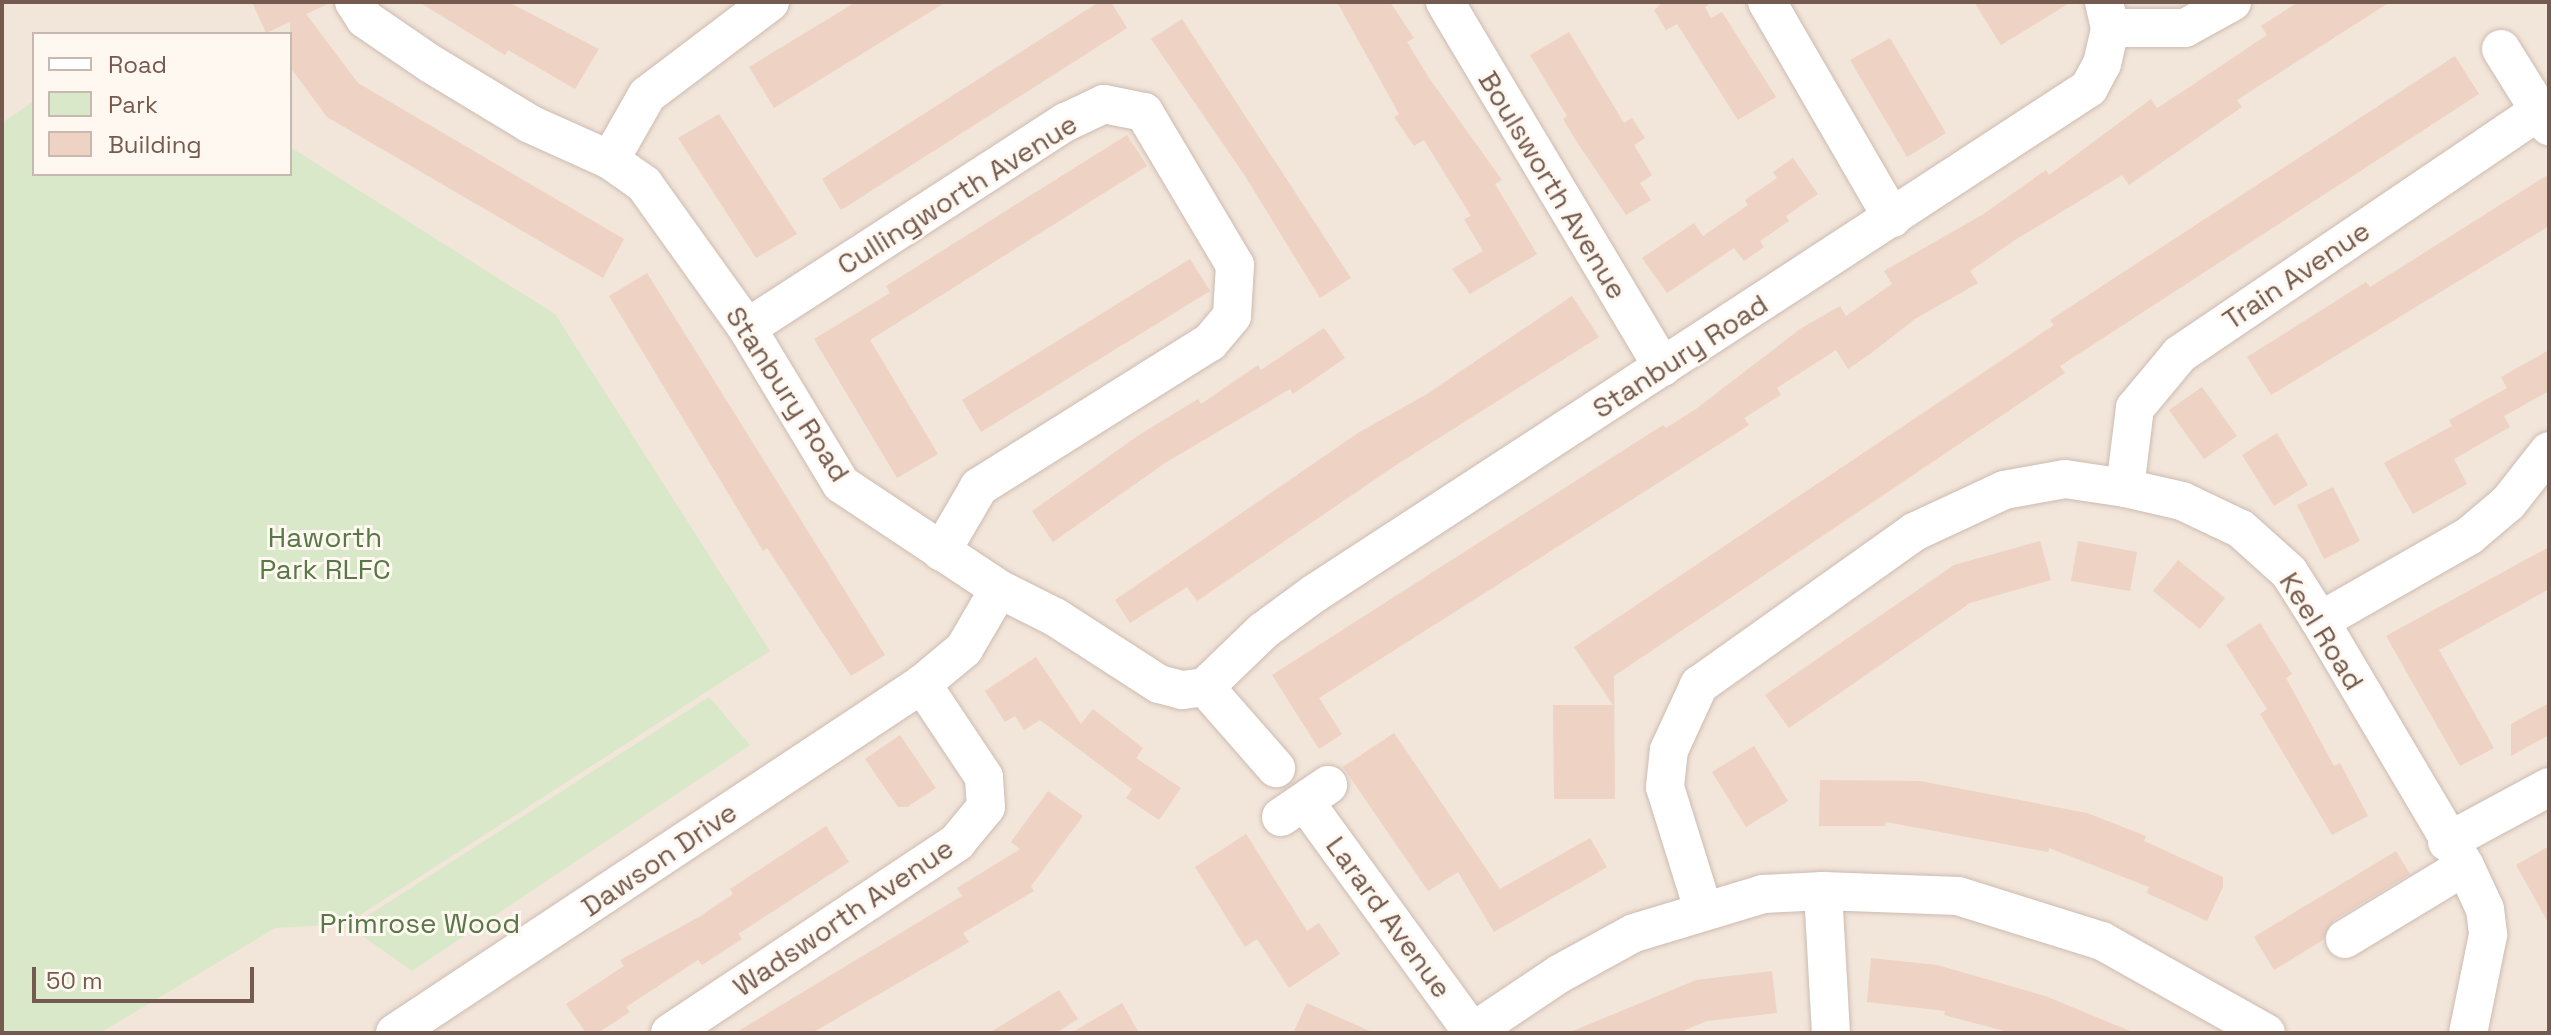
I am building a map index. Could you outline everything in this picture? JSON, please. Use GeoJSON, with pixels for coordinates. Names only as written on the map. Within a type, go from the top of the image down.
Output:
{"type":"FeatureCollection","features":[{"type":"Feature","properties":{"kind":"street","name":"Stanbury Road"},"geometry":{"type":"LineString","coordinates":[[354,2],[365,19],[443,72],[530,124],[610,160],[644,184],[747,328],[841,484],[999,589],[1055,617],[1159,684],[1182,690],[1205,687],[1263,631],[1315,593],[2089,88],[2102,64],[2107,15]]}},
{"type":"Feature","properties":{"kind":"street"},"geometry":{"type":"LineString","coordinates":[[610,160],[647,95],[770,2]]}},
{"type":"Feature","properties":{"kind":"street","name":"Boulsworth Avenue"},"geometry":{"type":"LineString","coordinates":[[1445,2],[1663,367]]}},
{"type":"Feature","properties":{"kind":"street"},"geometry":{"type":"LineString","coordinates":[[1767,2],[1892,218]]}},
{"type":"Feature","properties":{"kind":"street"},"geometry":{"type":"LineString","coordinates":[[2107,15],[2185,28],[2232,2]]}},
{"type":"Feature","properties":{"kind":"street","name":"Train Avenue"},"geometry":{"type":"LineString","coordinates":[[2125,488],[2135,408],[2180,354],[2543,119],[2501,49]]}},
{"type":"Feature","properties":{"kind":"street","name":"Cullingworth Avenue"},"geometry":{"type":"LineString","coordinates":[[747,328],[1066,122],[1104,104],[1144,112],[1235,265],[1232,316],[1210,342],[979,487],[941,552]]}},
{"type":"Feature","properties":{"kind":"street"},"geometry":{"type":"LineString","coordinates":[[2320,621],[2469,536],[2508,503],[2549,451]]}},
{"type":"Feature","properties":{"kind":"street","name":"Keel Road"},"geometry":{"type":"LineString","coordinates":[[1703,909],[1665,787],[1669,750],[1699,685],[1927,526],[2004,490],[2065,479],[2125,488],[2182,501],[2241,529],[2289,572],[2320,621],[2485,909],[2488,935],[2468,1033]]}},
{"type":"Feature","properties":{"kind":"street"},"geometry":{"type":"LineString","coordinates":[[922,684],[964,649],[999,589]]}},
{"type":"Feature","properties":{"kind":"street","name":"Dawson Drive"},"geometry":{"type":"LineString","coordinates":[[395,1033],[922,684]]}},
{"type":"Feature","properties":{"kind":"street","name":"Wadsworth Avenue"},"geometry":{"type":"LineString","coordinates":[[670,1033],[957,842],[986,807],[984,777],[922,684]]}},
{"type":"Feature","properties":{"kind":"street"},"geometry":{"type":"LineString","coordinates":[[1205,687],[1276,768]]}},
{"type":"Feature","properties":{"kind":"street"},"geometry":{"type":"LineString","coordinates":[[2345,939],[2549,787]]}},
{"type":"Feature","properties":{"kind":"street","name":"Larard Avenue"},"geometry":{"type":"LineString","coordinates":[[1305,801],[1472,1032]]}},
{"type":"Feature","properties":{"kind":"street"},"geometry":{"type":"LineString","coordinates":[[1823,891],[1831,1033]]}},
{"type":"Feature","properties":{"kind":"street"},"geometry":{"type":"LineString","coordinates":[[1472,1032],[1609,946],[1703,909],[1763,894],[1823,891],[1958,896],[2102,941],[2266,1033]]}},
{"type":"Feature","properties":{"kind":"shaded area"},"geometry":{"type":"Polygon","coordinates":[[[2,2],[2549,2],[2549,1033],[2,1033],[2,2]]]}},
{"type":"Feature","properties":{"kind":"green space","name":"Haworth Park RLFC"},"geometry":{"type":"Polygon","coordinates":[[[32,102],[32,176],[292,176],[292,148],[555,314],[770,651],[346,924],[275,928],[100,1033],[2,1033],[2,123],[32,102]]]}},
{"type":"Feature","properties":{"kind":"green space","name":"Primrose Wood"},"geometry":{"type":"Polygon","coordinates":[[[709,697],[750,745],[412,971],[350,927],[709,697]]]}},
{"type":"Feature","properties":{"kind":"building"},"geometry":{"type":"Polygon","coordinates":[[[252,2],[332,2],[306,14],[358,83],[624,239],[603,278],[327,117],[292,70],[290,22],[266,32],[252,2]]]}},
{"type":"Feature","properties":{"kind":"building"},"geometry":{"type":"Polygon","coordinates":[[[419,2],[508,2],[599,49],[575,89],[508,50],[505,55],[419,2]]]}},
{"type":"Feature","properties":{"kind":"building"},"geometry":{"type":"Polygon","coordinates":[[[856,2],[946,2],[774,108],[749,67],[856,2]]]}},
{"type":"Feature","properties":{"kind":"building"},"geometry":{"type":"Polygon","coordinates":[[[1099,2],[1111,2],[1127,28],[841,210],[822,179],[1099,2]]]}},
{"type":"Feature","properties":{"kind":"building"},"geometry":{"type":"Polygon","coordinates":[[[1337,2],[1390,2],[1414,38],[1407,42],[1429,78],[1502,180],[1495,184],[1537,254],[1470,294],[1452,269],[1483,251],[1464,219],[1471,216],[1424,140],[1414,146],[1394,117],[1399,114],[1337,2]]]}},
{"type":"Feature","properties":{"kind":"building"},"geometry":{"type":"Polygon","coordinates":[[[1663,2],[1713,2],[1705,7],[1711,18],[1722,12],[1776,97],[1738,120],[1677,24],[1666,30],[1654,10],[1663,2]]]}},
{"type":"Feature","properties":{"kind":"building"},"geometry":{"type":"Polygon","coordinates":[[[1974,2],[2071,2],[2001,45],[1974,2]]]}},
{"type":"Feature","properties":{"kind":"building"},"geometry":{"type":"Polygon","coordinates":[[[2298,2],[2390,2],[2237,100],[2242,107],[2129,185],[2122,175],[2015,240],[1970,271],[1978,283],[1915,319],[1848,369],[1836,350],[1777,388],[1781,395],[1744,418],[1749,425],[1319,698],[1342,734],[1319,749],[1272,675],[1663,425],[1666,428],[1696,409],[1800,329],[1840,306],[1846,316],[1892,284],[1884,271],[1982,215],[2046,170],[2049,175],[2151,99],[2157,108],[2188,88],[2267,35],[2261,26],[2298,2]]]}},
{"type":"Feature","properties":{"kind":"building"},"geometry":{"type":"Polygon","coordinates":[[[1182,19],[1351,278],[1320,298],[1245,176],[1151,39],[1182,19]]]}},
{"type":"Feature","properties":{"kind":"building"},"geometry":{"type":"Polygon","coordinates":[[[1569,32],[1624,123],[1632,118],[1645,138],[1634,145],[1652,175],[1640,183],[1651,200],[1626,215],[1563,119],[1567,116],[1530,55],[1569,32]]]}},
{"type":"Feature","properties":{"kind":"building"},"geometry":{"type":"Polygon","coordinates":[[[1890,38],[1946,133],[1907,157],[1850,60],[1890,38]]]}},
{"type":"Feature","properties":{"kind":"building"},"geometry":{"type":"Polygon","coordinates":[[[2455,56],[2479,94],[2060,366],[2065,373],[1614,676],[1615,799],[1554,799],[1553,705],[1613,705],[1574,647],[2054,325],[2050,320],[2455,56]]]}},
{"type":"Feature","properties":{"kind":"building"},"geometry":{"type":"Polygon","coordinates":[[[719,114],[797,234],[756,258],[678,138],[719,114]]]}},
{"type":"Feature","properties":{"kind":"building"},"geometry":{"type":"Polygon","coordinates":[[[1127,135],[1147,166],[870,340],[938,454],[897,478],[814,339],[890,293],[886,286],[1127,135]]]}},
{"type":"Feature","properties":{"kind":"building"},"geometry":{"type":"Polygon","coordinates":[[[1793,158],[1818,194],[1786,216],[1789,221],[1760,241],[1764,247],[1744,261],[1734,248],[1667,293],[1642,258],[1694,223],[1703,236],[1748,205],[1745,200],[1777,178],[1773,172],[1793,158]]]}},
{"type":"Feature","properties":{"kind":"building"},"geometry":{"type":"Polygon","coordinates":[[[2549,174],[2549,226],[2271,395],[2247,357],[2366,282],[2370,287],[2549,174]]]}},
{"type":"Feature","properties":{"kind":"building"},"geometry":{"type":"Polygon","coordinates":[[[1190,259],[1210,291],[981,432],[962,400],[1190,259]]]}},
{"type":"Feature","properties":{"kind":"building"},"geometry":{"type":"Polygon","coordinates":[[[647,273],[885,655],[851,676],[767,548],[763,551],[609,296],[647,273]]]}},
{"type":"Feature","properties":{"kind":"building"},"geometry":{"type":"Polygon","coordinates":[[[1572,296],[1599,337],[1393,467],[1197,601],[1187,587],[1130,623],[1115,600],[1358,433],[1427,394],[1572,296]]]}},
{"type":"Feature","properties":{"kind":"building"},"geometry":{"type":"Polygon","coordinates":[[[1324,328],[1345,358],[1293,394],[1290,389],[1165,463],[1053,542],[1032,511],[1139,435],[1198,399],[1201,404],[1258,365],[1261,370],[1324,328]]]}},
{"type":"Feature","properties":{"kind":"building"},"geometry":{"type":"Polygon","coordinates":[[[2549,350],[2549,391],[2504,416],[2510,427],[2454,459],[2467,484],[2413,514],[2384,463],[2452,426],[2449,420],[2507,388],[2501,377],[2549,350]]]}},
{"type":"Feature","properties":{"kind":"building"},"geometry":{"type":"Polygon","coordinates":[[[2202,387],[2237,436],[2204,459],[2169,410],[2202,387]]]}},
{"type":"Feature","properties":{"kind":"building"},"geometry":{"type":"Polygon","coordinates":[[[2277,433],[2308,485],[2274,506],[2242,455],[2277,433]]]}},
{"type":"Feature","properties":{"kind":"building"},"geometry":{"type":"Polygon","coordinates":[[[2333,487],[2360,541],[2324,559],[2297,505],[2333,487]]]}},
{"type":"Feature","properties":{"kind":"building"},"geometry":{"type":"Polygon","coordinates":[[[2040,541],[2051,580],[1970,603],[1789,728],[1765,695],[1954,565],[2040,541]]]}},
{"type":"Feature","properties":{"kind":"building"},"geometry":{"type":"Polygon","coordinates":[[[2078,541],[2137,552],[2130,591],[2071,581],[2078,541]]]}},
{"type":"Feature","properties":{"kind":"building"},"geometry":{"type":"Polygon","coordinates":[[[2549,547],[2549,589],[2439,650],[2494,748],[2460,766],[2386,636],[2549,547]]]}},
{"type":"Feature","properties":{"kind":"building"},"geometry":{"type":"Polygon","coordinates":[[[2178,560],[2225,598],[2200,629],[2153,591],[2178,560]]]}},
{"type":"Feature","properties":{"kind":"building"},"geometry":{"type":"Polygon","coordinates":[[[2260,623],[2292,674],[2286,678],[2334,766],[2340,763],[2368,816],[2332,835],[2260,714],[2267,709],[2226,645],[2260,623]]]}},
{"type":"Feature","properties":{"kind":"building"},"geometry":{"type":"Polygon","coordinates":[[[1036,657],[1081,724],[1093,709],[1143,748],[1136,758],[1181,788],[1159,820],[1126,798],[1132,789],[1040,720],[1024,730],[1015,716],[1005,722],[985,691],[1036,657]]]}},
{"type":"Feature","properties":{"kind":"building"},"geometry":{"type":"Polygon","coordinates":[[[2549,703],[2549,735],[2511,756],[2511,724],[2549,703]]]}},
{"type":"Feature","properties":{"kind":"building"},"geometry":{"type":"Polygon","coordinates":[[[1394,733],[1500,889],[1590,838],[1607,867],[1494,932],[1458,872],[1428,891],[1343,767],[1394,733]]]}},
{"type":"Feature","properties":{"kind":"building"},"geometry":{"type":"Polygon","coordinates":[[[900,735],[936,788],[907,807],[898,807],[865,759],[900,735]]]}},
{"type":"Feature","properties":{"kind":"building"},"geometry":{"type":"Polygon","coordinates":[[[1754,746],[1788,801],[1746,827],[1712,772],[1754,746]]]}},
{"type":"Feature","properties":{"kind":"building"},"geometry":{"type":"Polygon","coordinates":[[[1820,780],[1920,781],[2087,813],[2146,836],[2144,841],[2223,877],[2223,887],[2207,921],[2147,893],[2149,887],[2049,848],[2048,852],[1886,822],[1885,826],[1819,826],[1820,780]]]}},
{"type":"Feature","properties":{"kind":"building"},"geometry":{"type":"Polygon","coordinates":[[[1048,791],[1083,816],[1031,886],[1034,891],[963,933],[969,942],[812,1033],[735,1033],[962,896],[957,888],[1020,849],[1011,842],[1048,791]]]}},
{"type":"Feature","properties":{"kind":"building"},"geometry":{"type":"Polygon","coordinates":[[[826,826],[849,862],[738,934],[742,939],[702,965],[698,960],[626,1007],[630,1012],[598,1033],[586,1033],[566,1004],[624,966],[620,960],[699,917],[733,894],[730,889],[826,826]]]}},
{"type":"Feature","properties":{"kind":"building"},"geometry":{"type":"Polygon","coordinates":[[[1246,834],[1307,931],[1319,923],[1340,954],[1289,988],[1257,939],[1245,947],[1195,867],[1246,834]]]}},
{"type":"Feature","properties":{"kind":"building"},"geometry":{"type":"Polygon","coordinates":[[[2549,846],[2549,924],[2516,865],[2549,846]]]}},
{"type":"Feature","properties":{"kind":"building"},"geometry":{"type":"Polygon","coordinates":[[[2396,851],[2410,874],[2334,920],[2323,940],[2274,970],[2254,937],[2396,851]]]}},
{"type":"Feature","properties":{"kind":"building"},"geometry":{"type":"Polygon","coordinates":[[[1871,958],[1937,965],[2045,996],[2135,1033],[2012,1033],[1944,1015],[1945,1011],[1867,1002],[1871,958]]]}},
{"type":"Feature","properties":{"kind":"building"},"geometry":{"type":"Polygon","coordinates":[[[1772,971],[1777,1013],[1707,1021],[1678,1033],[1568,1033],[1696,980],[1772,971]]]}},
{"type":"Feature","properties":{"kind":"building"},"geometry":{"type":"Polygon","coordinates":[[[1059,990],[1078,1019],[1056,1033],[989,1033],[1059,990]]]}},
{"type":"Feature","properties":{"kind":"building"},"geometry":{"type":"Polygon","coordinates":[[[1122,1003],[1139,1033],[1071,1033],[1122,1003]]]}},
{"type":"Feature","properties":{"kind":"building"},"geometry":{"type":"Polygon","coordinates":[[[1307,1003],[1374,1033],[1293,1033],[1307,1003]]]}}]}
